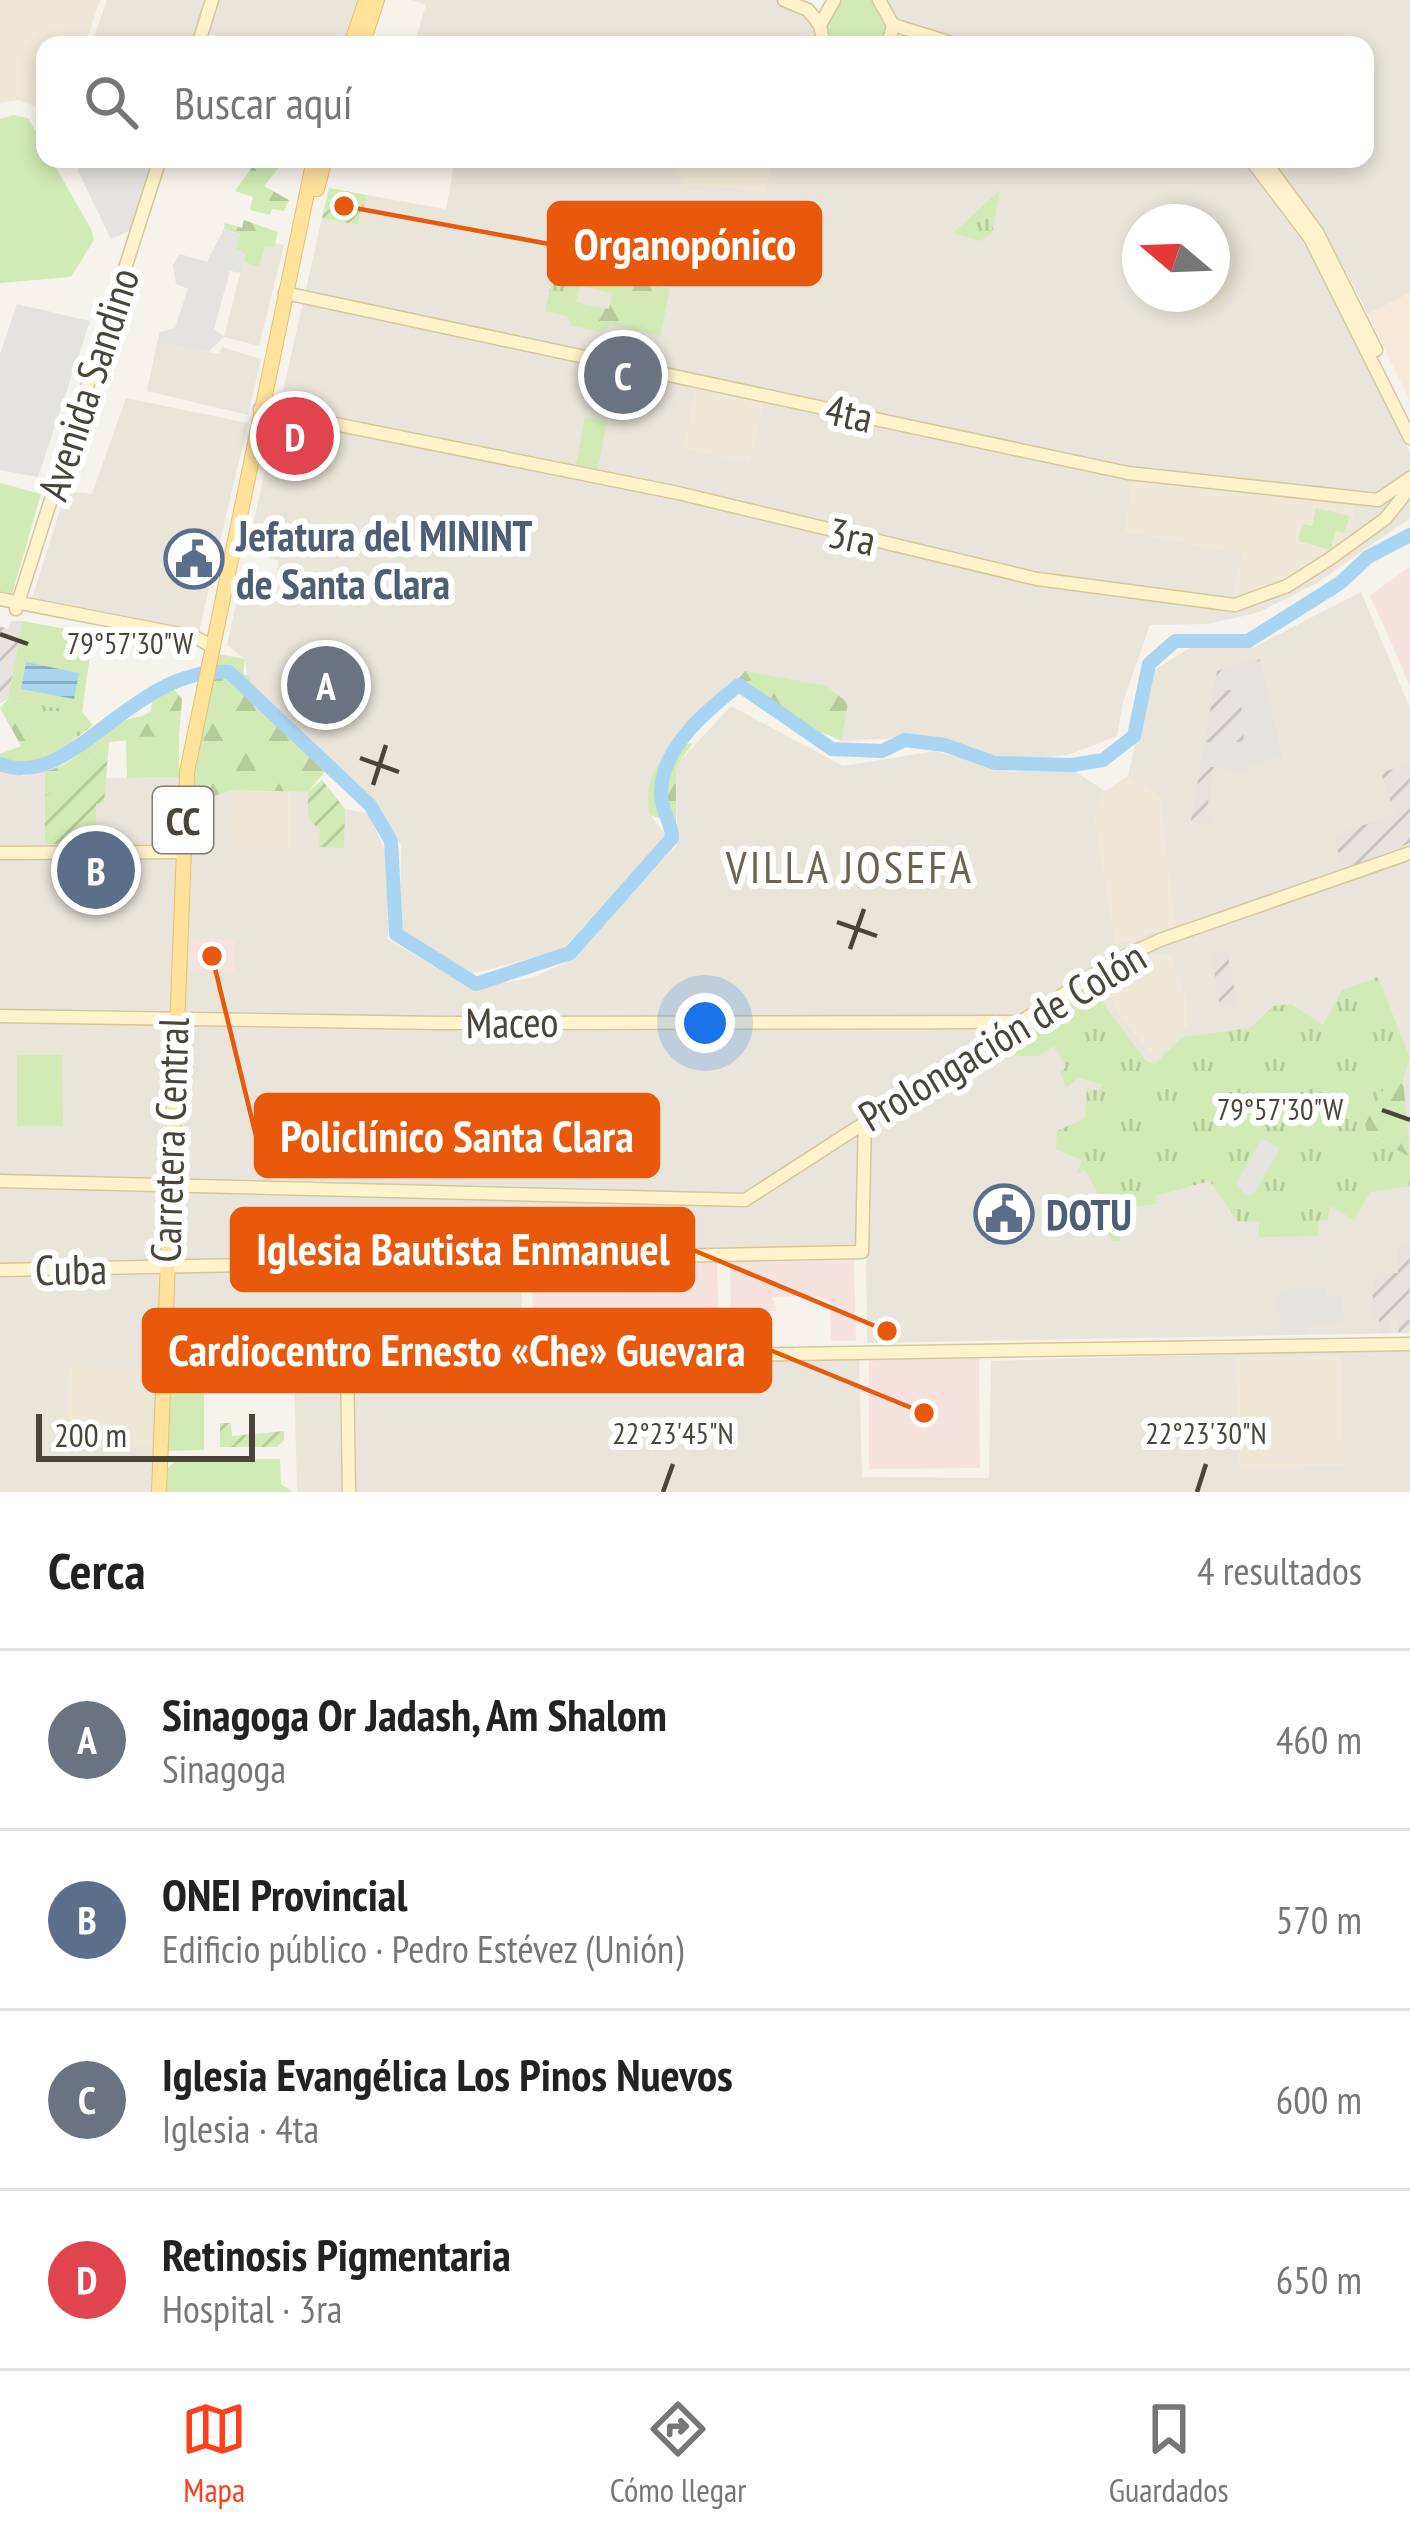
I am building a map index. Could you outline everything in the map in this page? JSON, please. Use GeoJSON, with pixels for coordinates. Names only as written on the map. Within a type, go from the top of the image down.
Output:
{"type":"FeatureCollection","features":[{"type":"Feature","properties":{"kind":"main road"},"geometry":{"type":"LineString","coordinates":[[201,36],[212,0]]}},
{"type":"Feature","properties":{"kind":"main road"},"geometry":{"type":"LineString","coordinates":[[784,0],[808,10],[822,36]]}},
{"type":"Feature","properties":{"kind":"main road"},"geometry":{"type":"LineString","coordinates":[[802,0],[831,2],[820,25]]}},
{"type":"Feature","properties":{"kind":"main road"},"geometry":{"type":"LineString","coordinates":[[879,0],[893,25],[891,36]]}},
{"type":"Feature","properties":{"kind":"main road"},"geometry":{"type":"LineString","coordinates":[[355,36],[370,3]]}},
{"type":"Feature","properties":{"kind":"main road"},"geometry":{"type":"LineString","coordinates":[[364,36],[370,3]]}},
{"type":"Feature","properties":{"kind":"main road"},"geometry":{"type":"LineString","coordinates":[[893,25],[929,36]]}},
{"type":"Feature","properties":{"kind":"main road","name":"Avenida Sandino"},"geometry":{"type":"LineString","coordinates":[[17,605],[157,168]]}},
{"type":"Feature","properties":{"kind":"main road","name":"Carretera Central"},"geometry":{"type":"LineString","coordinates":[[290,294],[310,168]]}},
{"type":"Feature","properties":{"kind":"main road","name":"Carretera Central"},"geometry":{"type":"LineString","coordinates":[[159,1492],[181,851],[211,654],[290,294],[323,168]]}},
{"type":"Feature","properties":{"kind":"main road"},"geometry":{"type":"LineString","coordinates":[[1257,168],[1310,238],[1410,437]]}},
{"type":"Feature","properties":{"kind":"main road"},"geometry":{"type":"LineString","coordinates":[[1270,168],[1317,232],[1410,421]]}},
{"type":"Feature","properties":{"kind":"main road","name":"4ta"},"geometry":{"type":"LineString","coordinates":[[290,294],[1128,472],[1378,500],[1410,478]]}},
{"type":"Feature","properties":{"kind":"main road","name":"3ra"},"geometry":{"type":"LineString","coordinates":[[264,410],[678,493],[1037,579],[1235,605],[1287,586],[1328,560],[1385,519],[1410,488]]}},
{"type":"Feature","properties":{"kind":"main road"},"geometry":{"type":"LineString","coordinates":[[195,640],[213,624],[228,581]]}},
{"type":"Feature","properties":{"kind":"main road"},"geometry":{"type":"LineString","coordinates":[[0,602],[195,640],[211,654]]}},
{"type":"Feature","properties":{"kind":"main road"},"geometry":{"type":"LineString","coordinates":[[0,853],[181,851]]}},
{"type":"Feature","properties":{"kind":"main road","name":"Prolongación de Colón"},"geometry":{"type":"LineString","coordinates":[[167,1184],[745,1200],[865,1118],[1115,961],[1160,940],[1410,853]]}},
{"type":"Feature","properties":{"kind":"main road","name":"Maceo"},"geometry":{"type":"LineString","coordinates":[[0,1016],[439,1023],[1024,1022]]}},
{"type":"Feature","properties":{"kind":"main road","name":"Cuba"},"geometry":{"type":"LineString","coordinates":[[0,1270],[862,1252],[865,1118]]}},
{"type":"Feature","properties":{"kind":"main road"},"geometry":{"type":"LineString","coordinates":[[0,1181],[167,1184]]}},
{"type":"Feature","properties":{"kind":"main road"},"geometry":{"type":"LineString","coordinates":[[161,1359],[1410,1341]]}},
{"type":"Feature","properties":{"kind":"main road"},"geometry":{"type":"LineString","coordinates":[[161,1359],[347,1362],[1410,1341]]}},
{"type":"Feature","properties":{"kind":"main road"},"geometry":{"type":"LineString","coordinates":[[347,1362],[350,1492]]}},
{"type":"Feature","properties":{"kind":"shaded area"},"geometry":{"type":"Polygon","coordinates":[[[0,0],[100,0],[88,36],[36,36],[36,107],[18,100],[0,103],[0,0]]]}},
{"type":"Feature","properties":{"kind":"shaded area"},"geometry":{"type":"Polygon","coordinates":[[[107,0],[208,0],[196,36],[94,36],[107,0]]]}},
{"type":"Feature","properties":{"kind":"shaded area"},"geometry":{"type":"Polygon","coordinates":[[[219,0],[361,0],[350,36],[208,33],[219,0]]]}},
{"type":"Feature","properties":{"kind":"shaded area"},"geometry":{"type":"Polygon","coordinates":[[[411,0],[775,0],[806,15],[816,36],[417,36],[426,5],[411,0]]]}},
{"type":"Feature","properties":{"kind":"shaded area"},"geometry":{"type":"Polygon","coordinates":[[[886,0],[1410,0],[1410,293],[1368,314],[1329,240],[1274,168],[1374,168],[1374,36],[938,36],[897,24],[886,0]]]}},
{"type":"Feature","properties":{"kind":"shaded area"},"geometry":{"type":"Polygon","coordinates":[[[453,168],[1248,168],[1321,266],[1410,453],[1410,518],[1317,583],[1257,613],[1208,624],[1150,625],[1123,702],[1117,736],[1068,755],[1009,760],[922,737],[842,741],[848,703],[744,671],[670,746],[650,815],[666,835],[562,950],[467,975],[400,931],[401,845],[374,801],[249,689],[245,659],[227,645],[240,585],[263,590],[275,579],[279,561],[269,558],[273,538],[251,533],[322,218],[358,225],[367,195],[446,209],[453,168]]]}},
{"type":"Feature","properties":{"kind":"shaded area"},"geometry":{"type":"Polygon","coordinates":[[[677,168],[771,168],[766,191],[684,185],[684,176],[675,176],[677,168]]]}},
{"type":"Feature","properties":{"kind":"shaded area"},"geometry":{"type":"Polygon","coordinates":[[[153,170],[133,229],[111,239],[78,171],[153,170]]]}},
{"type":"Feature","properties":{"kind":"shaded area"},"geometry":{"type":"Polygon","coordinates":[[[224,229],[240,234],[236,249],[245,254],[241,273],[230,271],[214,329],[224,337],[208,352],[157,343],[160,332],[175,328],[188,289],[176,284],[173,265],[180,254],[207,262],[224,229]]]}},
{"type":"Feature","properties":{"kind":"shaded area"},"geometry":{"type":"Polygon","coordinates":[[[265,245],[284,245],[259,346],[224,337],[243,262],[259,266],[265,245]]]}},
{"type":"Feature","properties":{"kind":"shaded area"},"geometry":{"type":"Polygon","coordinates":[[[1410,293],[1410,401],[1368,314],[1410,293]]]}},
{"type":"Feature","properties":{"kind":"shaded area"},"geometry":{"type":"Polygon","coordinates":[[[17,304],[90,321],[38,477],[0,470],[0,354],[17,304]]]}},
{"type":"Feature","properties":{"kind":"shaded area"},"geometry":{"type":"Polygon","coordinates":[[[157,343],[219,354],[222,347],[261,359],[248,415],[147,391],[157,343]]]}},
{"type":"Feature","properties":{"kind":"shaded area"},"geometry":{"type":"Polygon","coordinates":[[[697,385],[764,400],[750,463],[683,448],[697,385]]]}},
{"type":"Feature","properties":{"kind":"shaded area"},"geometry":{"type":"Polygon","coordinates":[[[126,398],[248,423],[199,631],[32,598],[66,491],[92,494],[126,398]]]}},
{"type":"Feature","properties":{"kind":"shaded area"},"geometry":{"type":"Polygon","coordinates":[[[1132,478],[1354,505],[1350,541],[1287,580],[1231,602],[1242,554],[1125,532],[1132,478]]]}},
{"type":"Feature","properties":{"kind":"shaded area"},"geometry":{"type":"Polygon","coordinates":[[[1410,567],[1410,686],[1370,595],[1410,567]]]}},
{"type":"Feature","properties":{"kind":"shaded area"},"geometry":{"type":"Polygon","coordinates":[[[1361,592],[1410,708],[1410,1333],[867,1343],[866,1247],[521,1263],[523,1347],[166,1351],[189,804],[232,790],[308,792],[322,780],[345,809],[368,813],[387,855],[388,939],[470,988],[532,978],[567,962],[677,845],[676,765],[731,706],[843,766],[936,751],[1011,772],[1073,770],[1105,791],[1128,776],[1151,672],[1198,643],[1254,647],[1361,592]]]}},
{"type":"Feature","properties":{"kind":"shaded area"},"geometry":{"type":"Polygon","coordinates":[[[11,621],[22,621],[8,699],[0,703],[0,626],[8,629],[11,621]]]}},
{"type":"Feature","properties":{"kind":"shaded area"},"geometry":{"type":"Polygon","coordinates":[[[1259,658],[1282,757],[1249,765],[1247,772],[1214,767],[1206,815],[1213,817],[1212,824],[1191,821],[1217,671],[1259,658]]]}},
{"type":"Feature","properties":{"kind":"shaded area"},"geometry":{"type":"Polygon","coordinates":[[[1260,661],[1282,757],[1249,765],[1247,772],[1200,765],[1204,742],[1244,742],[1240,691],[1227,690],[1230,675],[1242,673],[1245,664],[1260,661]]]}},
{"type":"Feature","properties":{"kind":"shaded area"},"geometry":{"type":"Polygon","coordinates":[[[1410,763],[1410,843],[1344,869],[1333,836],[1395,814],[1381,773],[1410,763]]]}},
{"type":"Feature","properties":{"kind":"shaded area"},"geometry":{"type":"Polygon","coordinates":[[[0,767],[23,776],[45,771],[46,844],[96,803],[105,778],[179,777],[152,1492],[0,1492],[0,767]]]}},
{"type":"Feature","properties":{"kind":"shaded area"},"geometry":{"type":"Polygon","coordinates":[[[1128,777],[1160,796],[1175,926],[1116,945],[1094,817],[1105,791],[1128,777]]]}},
{"type":"Feature","properties":{"kind":"shaded area"},"geometry":{"type":"Polygon","coordinates":[[[291,789],[291,847],[232,847],[232,790],[291,789]]]}},
{"type":"Feature","properties":{"kind":"shaded area"},"geometry":{"type":"Polygon","coordinates":[[[190,940],[234,940],[234,972],[189,972],[190,940]]]}},
{"type":"Feature","properties":{"kind":"shaded area"},"geometry":{"type":"Polygon","coordinates":[[[1227,950],[1237,1005],[1220,1008],[1211,952],[1227,950]]]}},
{"type":"Feature","properties":{"kind":"shaded area"},"geometry":{"type":"Polygon","coordinates":[[[1170,954],[1186,997],[1187,1027],[1155,1058],[1121,1018],[1103,983],[1149,955],[1170,954]]]}},
{"type":"Feature","properties":{"kind":"shaded area"},"geometry":{"type":"Polygon","coordinates":[[[1262,1138],[1280,1148],[1254,1194],[1246,1195],[1236,1184],[1262,1138]]]}},
{"type":"Feature","properties":{"kind":"shaded area"},"geometry":{"type":"Polygon","coordinates":[[[294,1144],[333,1145],[333,1164],[345,1165],[345,1183],[293,1182],[294,1144]]]}},
{"type":"Feature","properties":{"kind":"shaded area"},"geometry":{"type":"Polygon","coordinates":[[[1410,1245],[1409,1333],[1399,1333],[1398,1319],[1390,1318],[1389,1333],[1379,1333],[1379,1318],[1371,1318],[1375,1273],[1398,1273],[1398,1246],[1410,1245]]]}},
{"type":"Feature","properties":{"kind":"shaded area"},"geometry":{"type":"Polygon","coordinates":[[[854,1259],[856,1341],[831,1341],[830,1301],[813,1296],[772,1297],[777,1311],[731,1312],[730,1262],[854,1259]]]}},
{"type":"Feature","properties":{"kind":"shaded area"},"geometry":{"type":"Polygon","coordinates":[[[717,1260],[719,1345],[540,1349],[533,1334],[532,1264],[717,1260]]]}},
{"type":"Feature","properties":{"kind":"shaded area"},"geometry":{"type":"Polygon","coordinates":[[[1293,1288],[1326,1288],[1327,1297],[1342,1297],[1343,1322],[1310,1323],[1309,1334],[1282,1334],[1275,1295],[1293,1288]]]}},
{"type":"Feature","properties":{"kind":"shaded area"},"geometry":{"type":"Polygon","coordinates":[[[1410,1349],[1410,1492],[297,1492],[294,1369],[859,1359],[862,1477],[989,1478],[991,1361],[1410,1349]]]}},
{"type":"Feature","properties":{"kind":"shaded area"},"geometry":{"type":"Polygon","coordinates":[[[1341,1356],[1344,1466],[1239,1469],[1236,1358],[1341,1356]]]}},
{"type":"Feature","properties":{"kind":"shaded area"},"geometry":{"type":"Polygon","coordinates":[[[979,1358],[980,1468],[869,1469],[869,1359],[979,1358]]]}},
{"type":"Feature","properties":{"kind":"shaded area"},"geometry":{"type":"Polygon","coordinates":[[[69,1368],[152,1368],[152,1445],[67,1445],[69,1368]]]}},
{"type":"Feature","properties":{"kind":"green space"},"geometry":{"type":"Polygon","coordinates":[[[838,0],[875,0],[889,21],[886,36],[825,36],[823,30],[838,0]]]}},
{"type":"Feature","properties":{"kind":"green space"},"geometry":{"type":"Polygon","coordinates":[[[28,118],[36,132],[36,168],[56,168],[91,229],[94,240],[71,277],[0,283],[0,119],[28,118]]]}},
{"type":"Feature","properties":{"kind":"green space"},"geometry":{"type":"Polygon","coordinates":[[[251,168],[279,168],[264,186],[289,200],[284,211],[272,209],[270,215],[250,210],[253,197],[235,191],[251,168]]]}},
{"type":"Feature","properties":{"kind":"green space"},"geometry":{"type":"Polygon","coordinates":[[[329,188],[367,195],[358,225],[322,218],[329,188]]]}},
{"type":"Feature","properties":{"kind":"green space"},"geometry":{"type":"Polygon","coordinates":[[[1000,190],[992,233],[980,241],[953,233],[1000,190]]]}},
{"type":"Feature","properties":{"kind":"green space"},"geometry":{"type":"Polygon","coordinates":[[[244,220],[278,232],[274,247],[265,246],[259,267],[243,262],[245,254],[236,249],[240,234],[224,229],[225,223],[242,228],[244,220]]]}},
{"type":"Feature","properties":{"kind":"green space"},"geometry":{"type":"Polygon","coordinates":[[[587,261],[590,288],[580,286],[576,302],[586,305],[572,326],[567,316],[545,311],[555,265],[577,270],[587,261]]]}},
{"type":"Feature","properties":{"kind":"green space"},"geometry":{"type":"Polygon","coordinates":[[[587,261],[601,264],[611,276],[670,289],[660,336],[611,325],[602,332],[572,326],[586,305],[609,309],[612,293],[590,288],[587,261]]]}},
{"type":"Feature","properties":{"kind":"green space"},"geometry":{"type":"Polygon","coordinates":[[[585,417],[607,422],[597,473],[575,469],[585,417]]]}},
{"type":"Feature","properties":{"kind":"green space"},"geometry":{"type":"Polygon","coordinates":[[[0,483],[41,494],[11,598],[0,598],[0,483]]]}},
{"type":"Feature","properties":{"kind":"green space"},"geometry":{"type":"Polygon","coordinates":[[[1316,508],[1349,516],[1345,533],[1335,531],[1331,550],[1298,541],[1302,524],[1312,526],[1316,508]]]}},
{"type":"Feature","properties":{"kind":"green space"},"geometry":{"type":"Polygon","coordinates":[[[22,621],[93,634],[82,712],[8,699],[22,621]]]}},
{"type":"Feature","properties":{"kind":"green space"},"geometry":{"type":"Polygon","coordinates":[[[218,654],[245,659],[243,674],[251,677],[247,697],[326,770],[308,792],[232,790],[189,804],[218,654]]]}},
{"type":"Feature","properties":{"kind":"green space"},"geometry":{"type":"Polygon","coordinates":[[[745,671],[827,686],[848,703],[842,741],[781,719],[751,701],[732,685],[745,671]]]}},
{"type":"Feature","properties":{"kind":"green space"},"geometry":{"type":"Polygon","coordinates":[[[171,686],[182,699],[179,736],[109,742],[45,796],[45,771],[66,763],[122,722],[147,714],[153,696],[171,686]]]}},
{"type":"Feature","properties":{"kind":"green space"},"geometry":{"type":"Polygon","coordinates":[[[8,699],[82,712],[93,725],[48,760],[8,699]]]}},
{"type":"Feature","properties":{"kind":"green space"},"geometry":{"type":"Polygon","coordinates":[[[8,699],[48,760],[18,767],[0,760],[0,754],[21,746],[0,708],[8,699]]]}},
{"type":"Feature","properties":{"kind":"green space"},"geometry":{"type":"Polygon","coordinates":[[[179,736],[179,777],[127,778],[126,737],[179,736]]]}},
{"type":"Feature","properties":{"kind":"green space"},"geometry":{"type":"Polygon","coordinates":[[[109,742],[104,803],[96,804],[96,844],[45,844],[45,796],[109,742]]]}},
{"type":"Feature","properties":{"kind":"green space"},"geometry":{"type":"Polygon","coordinates":[[[693,743],[676,766],[676,824],[650,815],[649,787],[659,763],[670,746],[693,743]]]}},
{"type":"Feature","properties":{"kind":"green space"},"geometry":{"type":"Polygon","coordinates":[[[322,780],[345,809],[344,848],[319,847],[320,830],[308,818],[308,792],[322,780]]]}},
{"type":"Feature","properties":{"kind":"green space"},"geometry":{"type":"Polygon","coordinates":[[[1378,977],[1406,1048],[1365,1124],[1367,1133],[1410,1157],[1410,1186],[1370,1192],[1354,1220],[1330,1206],[1328,1220],[1318,1221],[1318,1236],[1259,1237],[1259,1222],[1238,1222],[1210,1181],[1155,1196],[1156,1204],[1131,1207],[1119,1221],[1120,1241],[1112,1241],[1090,1199],[1098,1194],[1085,1170],[1077,1174],[1082,1160],[1056,1149],[1057,1131],[1085,1118],[1087,1088],[1099,1091],[1102,1084],[1078,1078],[1066,1088],[1060,1071],[1066,1067],[1054,1046],[1038,1056],[988,1055],[1090,986],[1146,1061],[1154,1064],[1183,1037],[1250,1028],[1274,1006],[1291,1004],[1323,1025],[1342,990],[1378,977]]]}},
{"type":"Feature","properties":{"kind":"green space"},"geometry":{"type":"Polygon","coordinates":[[[1406,1048],[1410,1057],[1403,1079],[1410,1157],[1367,1132],[1365,1124],[1406,1048]]]}},
{"type":"Feature","properties":{"kind":"green space"},"geometry":{"type":"Polygon","coordinates":[[[17,1055],[62,1055],[63,1126],[17,1126],[17,1055]]]}},
{"type":"Feature","properties":{"kind":"green space"},"geometry":{"type":"Polygon","coordinates":[[[165,1366],[204,1367],[204,1450],[165,1451],[165,1366]]]}},
{"type":"Feature","properties":{"kind":"green space"},"geometry":{"type":"Polygon","coordinates":[[[220,1423],[231,1423],[232,1436],[284,1431],[284,1440],[277,1447],[220,1447],[220,1423]]]}},
{"type":"Feature","properties":{"kind":"green space"},"geometry":{"type":"Polygon","coordinates":[[[280,1459],[281,1484],[293,1492],[164,1492],[164,1471],[177,1460],[280,1459]]]}},
{"type":"Feature","properties":{"kind":"water"},"geometry":{"type":"Polygon","coordinates":[[[26,662],[79,673],[74,699],[21,689],[26,662]]]}},
{"type":"Feature","properties":{"kind":"waterway"},"geometry":{"type":"LineString","coordinates":[[0,764],[27,768],[53,761],[161,688],[193,676],[229,672],[370,805],[391,841],[396,934],[476,984],[570,953],[672,838],[661,798],[669,760],[700,718],[739,685],[832,749],[882,751],[905,740],[945,745],[995,763],[1072,765],[1103,760],[1134,736],[1149,664],[1175,641],[1248,641],[1340,583],[1368,557],[1410,535]]}},
{"type":"Feature","properties":{"kind":"place","name":"Organopónico"},"geometry":{"type":"Point","coordinates":[344,206]}},
{"type":"Feature","properties":{"kind":"place","name":"Iglesia Evangélica Los Pinos Nuevos"},"geometry":{"type":"Point","coordinates":[623,375]}},
{"type":"Feature","properties":{"kind":"place","name":"Retinosis Pigmentaria"},"geometry":{"type":"Point","coordinates":[295,436]}},
{"type":"Feature","properties":{"kind":"place","name":"Jefatura del MININT de Santa Clara"},"geometry":{"type":"Point","coordinates":[194,559]}},
{"type":"Feature","properties":{"kind":"place","name":"Sinagoga Or Jadash, Am Shalom"},"geometry":{"type":"Point","coordinates":[326,685]}},
{"type":"Feature","properties":{"kind":"place","name":"ONEI Provincial"},"geometry":{"type":"Point","coordinates":[96,870]}},
{"type":"Feature","properties":{"kind":"place","name":"Policlínico Santa Clara"},"geometry":{"type":"Point","coordinates":[212,956]}},
{"type":"Feature","properties":{"kind":"place","name":"DOTU"},"geometry":{"type":"Point","coordinates":[1004,1214]}},
{"type":"Feature","properties":{"kind":"place","name":"Iglesia Bautista Enmanuel"},"geometry":{"type":"Point","coordinates":[887,1331]}},
{"type":"Feature","properties":{"kind":"place","name":"Cardiocentro Ernesto «Che» Guevara"},"geometry":{"type":"Point","coordinates":[924,1413]}},
{"type":"Feature","properties":{"kind":"district","name":"VILLA JOSEFA"},"geometry":{"type":"Point","coordinates":[850,866]}}]}
